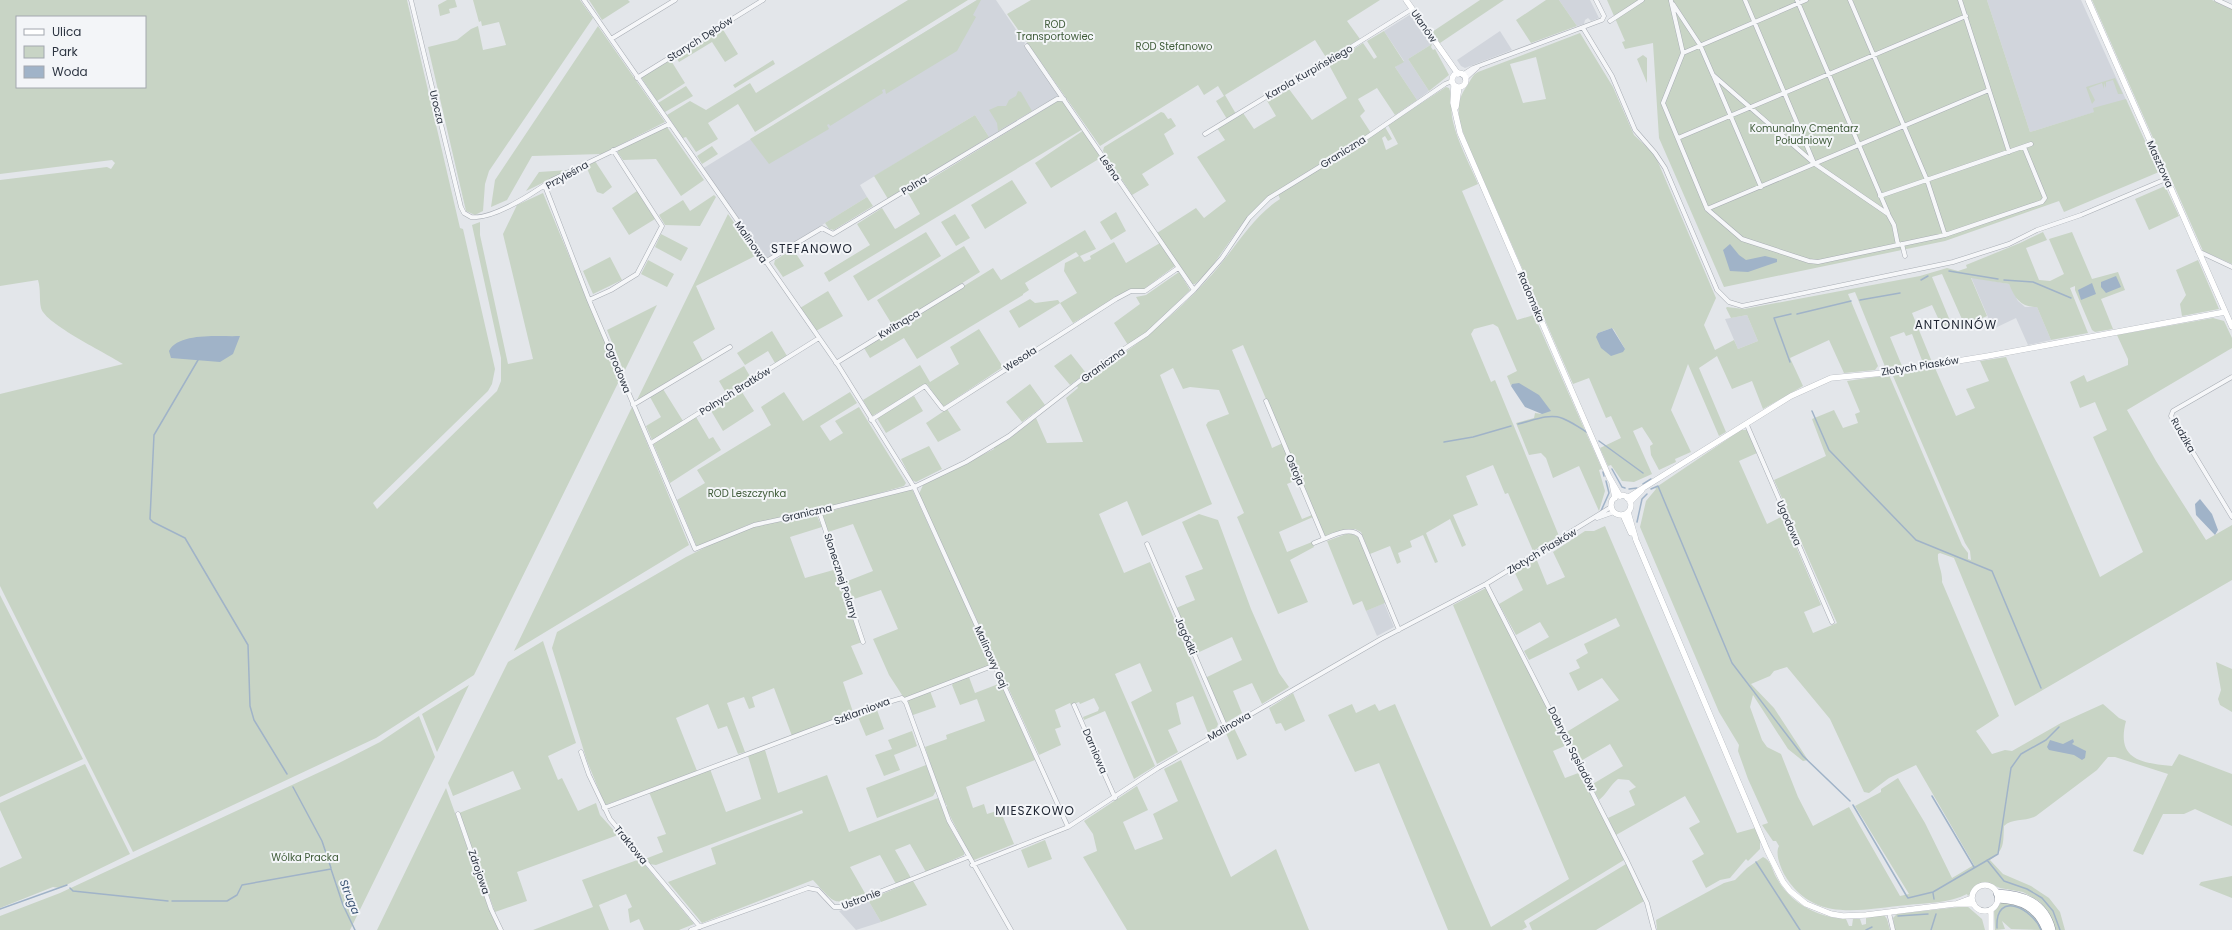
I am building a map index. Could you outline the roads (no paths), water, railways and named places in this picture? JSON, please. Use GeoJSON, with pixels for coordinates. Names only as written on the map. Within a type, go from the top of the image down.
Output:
{"type":"FeatureCollection","features":[{"type":"Feature","properties":{"kind":"highway"},"geometry":{"type":"LineString","coordinates":[[1997,896],[2019,895],[2035,902],[2047,916],[2052,930]]}},
{"type":"Feature","properties":{"kind":"highway"},"geometry":{"type":"LineString","coordinates":[[1997,896],[2029,906],[2040,918],[2046,930]]}},
{"type":"Feature","properties":{"kind":"street","name":"Urocza"},"geometry":{"type":"LineString","coordinates":[[411,0],[461,207],[464,212]]}},
{"type":"Feature","properties":{"kind":"street","name":"Malinowa"},"geometry":{"type":"LineString","coordinates":[[584,0],[836,363],[914,487]]}},
{"type":"Feature","properties":{"kind":"street"},"geometry":{"type":"LineString","coordinates":[[611,39],[675,0]]}},
{"type":"Feature","properties":{"kind":"street","name":"Starych Dębów"},"geometry":{"type":"LineString","coordinates":[[637,78],[763,0]]}},
{"type":"Feature","properties":{"kind":"street","name":"Ułanów"},"geometry":{"type":"LineString","coordinates":[[1406,0],[1442,53],[1458,80]]}},
{"type":"Feature","properties":{"kind":"street","name":"Graniczna"},"geometry":{"type":"LineString","coordinates":[[695,549],[754,525],[819,511],[914,487],[966,462],[1009,436],[1104,362],[1147,334],[1194,290],[1222,258],[1250,218],[1269,198],[1360,142],[1445,84],[1458,80],[1480,66],[1604,19],[1603,12],[1596,0]]}},
{"type":"Feature","properties":{"kind":"street"},"geometry":{"type":"LineString","coordinates":[[1610,21],[1642,0]]}},
{"type":"Feature","properties":{"kind":"street"},"geometry":{"type":"LineString","coordinates":[[1671,0],[1700,45],[1761,187]]}},
{"type":"Feature","properties":{"kind":"street"},"geometry":{"type":"LineString","coordinates":[[1671,0],[1683,53],[1663,103],[1707,209],[1742,239],[1818,262],[1945,235],[2042,202],[2045,198],[2024,147]]}},
{"type":"Feature","properties":{"kind":"street"},"geometry":{"type":"LineString","coordinates":[[1745,0],[1815,164]]}},
{"type":"Feature","properties":{"kind":"street"},"geometry":{"type":"LineString","coordinates":[[1683,53],[1798,2],[1806,0]]}},
{"type":"Feature","properties":{"kind":"street"},"geometry":{"type":"LineString","coordinates":[[1850,0],[1928,180],[1945,235]]}},
{"type":"Feature","properties":{"kind":"street"},"geometry":{"type":"LineString","coordinates":[[1960,0],[2009,152]]}},
{"type":"Feature","properties":{"kind":"street","name":"Masztowa"},"geometry":{"type":"LineString","coordinates":[[2088,0],[2232,327]]}},
{"type":"Feature","properties":{"kind":"street"},"geometry":{"type":"LineString","coordinates":[[2217,0],[2232,7]]}},
{"type":"Feature","properties":{"kind":"street"},"geometry":{"type":"LineString","coordinates":[[1798,2],[1880,196],[1894,225],[1905,256]]}},
{"type":"Feature","properties":{"kind":"street","name":"Karola Kurpińskiego"},"geometry":{"type":"LineString","coordinates":[[1205,134],[1271,94],[1286,88],[1412,10]]}},
{"type":"Feature","properties":{"kind":"street"},"geometry":{"type":"LineString","coordinates":[[1678,138],[1966,16]]}},
{"type":"Feature","properties":{"kind":"street"},"geometry":{"type":"LineString","coordinates":[[1583,28],[1612,76],[1632,125],[1665,168],[1717,290],[1730,302],[1742,306],[1953,262],[2009,244],[2037,230],[2081,215],[2166,179]]}},
{"type":"Feature","properties":{"kind":"street","name":"Leśna"},"geometry":{"type":"LineString","coordinates":[[1027,46],[1194,290]]}},
{"type":"Feature","properties":{"kind":"street"},"geometry":{"type":"LineString","coordinates":[[1713,75],[1815,164],[1888,214]]}},
{"type":"Feature","properties":{"kind":"street","name":"Radomska"},"geometry":{"type":"LineString","coordinates":[[1458,80],[1455,109],[1460,133],[1617,497]]}},
{"type":"Feature","properties":{"kind":"street"},"geometry":{"type":"LineString","coordinates":[[1707,209],[1989,90]]}},
{"type":"Feature","properties":{"kind":"street","name":"Polna"},"geometry":{"type":"LineString","coordinates":[[765,262],[822,228],[833,234],[1057,99],[1064,99]]}},
{"type":"Feature","properties":{"kind":"street","name":"Przyleśna"},"geometry":{"type":"LineString","coordinates":[[464,212],[471,218],[482,217],[613,150],[669,124]]}},
{"type":"Feature","properties":{"kind":"street"},"geometry":{"type":"LineString","coordinates":[[1880,196],[2031,144]]}},
{"type":"Feature","properties":{"kind":"street"},"geometry":{"type":"LineString","coordinates":[[589,300],[636,275],[662,226],[613,150]]}},
{"type":"Feature","properties":{"kind":"street","name":"Ogrodowa"},"geometry":{"type":"LineString","coordinates":[[545,186],[589,300],[695,549]]}},
{"type":"Feature","properties":{"kind":"street"},"geometry":{"type":"LineString","coordinates":[[2198,250],[2232,267]]}},
{"type":"Feature","properties":{"kind":"street","name":"Wesoła"},"geometry":{"type":"LineString","coordinates":[[871,420],[924,386],[944,409],[1116,299],[1131,291],[1145,291],[1178,268]]}},
{"type":"Feature","properties":{"kind":"street","name":"Kwitnąca"},"geometry":{"type":"LineString","coordinates":[[836,363],[962,286]]}},
{"type":"Feature","properties":{"kind":"street","name":"Złotych Piasków"},"geometry":{"type":"LineString","coordinates":[[1628,500],[1792,396],[1831,378],[1884,373],[1975,358],[2225,312]]}},
{"type":"Feature","properties":{"kind":"street","name":"Polnych Bratków"},"geometry":{"type":"LineString","coordinates":[[650,443],[819,338]]}},
{"type":"Feature","properties":{"kind":"street"},"geometry":{"type":"LineString","coordinates":[[633,405],[730,347]]}},
{"type":"Feature","properties":{"kind":"street","name":"Rudzika"},"geometry":{"type":"LineString","coordinates":[[2232,377],[2173,411],[2171,416],[2232,517]]}},
{"type":"Feature","properties":{"kind":"street","name":"Ostoja"},"geometry":{"type":"LineString","coordinates":[[1266,401],[1324,539]]}},
{"type":"Feature","properties":{"kind":"street","name":"Ugodowa"},"geometry":{"type":"LineString","coordinates":[[1747,425],[1832,622]]}},
{"type":"Feature","properties":{"kind":"street","name":"Malinowy Gaj"},"geometry":{"type":"LineString","coordinates":[[914,487],[1068,827]]}},
{"type":"Feature","properties":{"kind":"street"},"geometry":{"type":"LineString","coordinates":[[1625,514],[1631,507],[1628,500],[1617,497],[1613,510],[1625,514],[1783,882],[1806,904],[1831,914],[1853,916],[1889,913],[1973,901]]}},
{"type":"Feature","properties":{"kind":"street","name":"Złotych Piasków"},"geometry":{"type":"LineString","coordinates":[[1486,584],[1613,510]]}},
{"type":"Feature","properties":{"kind":"street","name":"Słonecznej Polany"},"geometry":{"type":"LineString","coordinates":[[819,511],[863,642]]}},
{"type":"Feature","properties":{"kind":"street"},"geometry":{"type":"LineString","coordinates":[[1314,543],[1353,531],[1360,536],[1399,630]]}},
{"type":"Feature","properties":{"kind":"street","name":"Jagódki"},"geometry":{"type":"LineString","coordinates":[[1147,544],[1226,728]]}},
{"type":"Feature","properties":{"kind":"street","name":"Malinowa"},"geometry":{"type":"LineString","coordinates":[[972,865],[1068,827],[1115,798],[1158,768],[1226,728],[1399,630],[1486,584]]}},
{"type":"Feature","properties":{"kind":"street","name":"Dobrych Sąsiadów"},"geometry":{"type":"LineString","coordinates":[[1486,584],[1624,854],[1640,888],[1651,917],[1654,930]]}},
{"type":"Feature","properties":{"kind":"street"},"geometry":{"type":"LineString","coordinates":[[904,700],[995,665]]}},
{"type":"Feature","properties":{"kind":"street","name":"Szklarniowa"},"geometry":{"type":"LineString","coordinates":[[604,808],[881,703],[898,698],[904,700],[943,807],[972,865],[1010,930]]}},
{"type":"Feature","properties":{"kind":"street","name":"Darniowa"},"geometry":{"type":"LineString","coordinates":[[1074,704],[1115,798]]}},
{"type":"Feature","properties":{"kind":"street","name":"Traktowa"},"geometry":{"type":"LineString","coordinates":[[581,752],[589,775],[610,819],[632,848],[700,927]]}},
{"type":"Feature","properties":{"kind":"street","name":"Zdrojowa"},"geometry":{"type":"LineString","coordinates":[[458,814],[491,908],[501,930]]}},
{"type":"Feature","properties":{"kind":"street","name":"Ustronie"},"geometry":{"type":"LineString","coordinates":[[691,930],[808,888],[818,890],[834,907],[841,907],[968,857]]}},
{"type":"Feature","properties":{"kind":"street"},"geometry":{"type":"LineString","coordinates":[[1982,886],[1991,887],[1997,896],[1996,905],[1991,910],[1984,911],[1978,909],[1973,901],[1976,889],[1982,886]]}},
{"type":"Feature","properties":{"kind":"street"},"geometry":{"type":"LineString","coordinates":[[1990,930],[1991,910]]}},
{"type":"Feature","properties":{"kind":"street"},"geometry":{"type":"LineString","coordinates":[[1984,911],[1990,930]]}},
{"type":"Feature","properties":{"kind":"street"},"geometry":{"type":"LineString","coordinates":[[1889,913],[1893,930]]}},
{"type":"Feature","properties":{"kind":"water"},"geometry":{"type":"Polygon","coordinates":[[[1730,244],[1739,255],[1746,260],[1765,256],[1777,259],[1777,262],[1748,272],[1730,271],[1723,250],[1730,244]]]}},
{"type":"Feature","properties":{"kind":"water"},"geometry":{"type":"Polygon","coordinates":[[[2116,276],[2121,287],[2106,293],[2101,287],[2101,282],[2116,276]]]}},
{"type":"Feature","properties":{"kind":"water"},"geometry":{"type":"Polygon","coordinates":[[[2092,283],[2096,294],[2081,300],[2078,290],[2092,283]]]}},
{"type":"Feature","properties":{"kind":"water"},"geometry":{"type":"Polygon","coordinates":[[[1612,328],[1625,349],[1623,352],[1611,356],[1601,348],[1596,337],[1598,333],[1612,328]]]}},
{"type":"Feature","properties":{"kind":"water"},"geometry":{"type":"Polygon","coordinates":[[[240,336],[233,354],[220,362],[171,358],[169,351],[174,345],[191,338],[240,336]]]}},
{"type":"Feature","properties":{"kind":"water"},"geometry":{"type":"Polygon","coordinates":[[[1519,383],[1539,395],[1551,411],[1542,414],[1525,407],[1511,386],[1512,384],[1519,383]]]}},
{"type":"Feature","properties":{"kind":"water"},"geometry":{"type":"Polygon","coordinates":[[[2200,499],[2212,514],[2218,530],[2215,535],[2196,515],[2195,504],[2200,499]]]}},
{"type":"Feature","properties":{"kind":"water"},"geometry":{"type":"Polygon","coordinates":[[[2073,739],[2074,742],[2072,744],[2086,751],[2085,758],[2082,760],[2074,755],[2049,750],[2047,747],[2050,740],[2063,744],[2073,739]]]}},
{"type":"Feature","properties":{"kind":"waterway"},"geometry":{"type":"LineString","coordinates":[[1949,271],[1998,279]]}},
{"type":"Feature","properties":{"kind":"waterway"},"geometry":{"type":"LineString","coordinates":[[1921,280],[1928,276]]}},
{"type":"Feature","properties":{"kind":"waterway"},"geometry":{"type":"LineString","coordinates":[[2004,280],[2033,282],[2071,298]]}},
{"type":"Feature","properties":{"kind":"waterway"},"geometry":{"type":"LineString","coordinates":[[1860,300],[1900,293]]}},
{"type":"Feature","properties":{"kind":"waterway"},"geometry":{"type":"LineString","coordinates":[[1797,314],[1851,301]]}},
{"type":"Feature","properties":{"kind":"waterway"},"geometry":{"type":"LineString","coordinates":[[1790,362],[1774,318],[1791,314]]}},
{"type":"Feature","properties":{"kind":"waterway"},"geometry":{"type":"LineString","coordinates":[[198,360],[154,435],[150,519],[153,522],[185,538],[248,645],[250,706],[254,720],[287,774]]}},
{"type":"Feature","properties":{"kind":"waterway"},"geometry":{"type":"LineString","coordinates":[[1812,411],[1829,450],[1916,540],[1992,571],[2041,688]]}},
{"type":"Feature","properties":{"kind":"waterway"},"geometry":{"type":"LineString","coordinates":[[1518,424],[1554,416],[1568,421],[1588,433]]}},
{"type":"Feature","properties":{"kind":"waterway"},"geometry":{"type":"LineString","coordinates":[[1444,442],[1473,437],[1511,426]]}},
{"type":"Feature","properties":{"kind":"waterway"},"geometry":{"type":"LineString","coordinates":[[1599,441],[1643,473]]}},
{"type":"Feature","properties":{"kind":"waterway"},"geometry":{"type":"LineString","coordinates":[[1612,469],[1622,487],[1625,488]]}},
{"type":"Feature","properties":{"kind":"waterway"},"geometry":{"type":"LineString","coordinates":[[1603,472],[1604,476]]}},
{"type":"Feature","properties":{"kind":"waterway"},"geometry":{"type":"LineString","coordinates":[[1643,484],[1651,479]]}},
{"type":"Feature","properties":{"kind":"waterway"},"geometry":{"type":"LineString","coordinates":[[1601,511],[1609,493],[1606,481]]}},
{"type":"Feature","properties":{"kind":"waterway"},"geometry":{"type":"LineString","coordinates":[[1651,489],[1658,486],[1732,663],[1803,756],[1850,801]]}},
{"type":"Feature","properties":{"kind":"waterway"},"geometry":{"type":"LineString","coordinates":[[1629,489],[1637,488]]}},
{"type":"Feature","properties":{"kind":"waterway"},"geometry":{"type":"LineString","coordinates":[[1637,522],[1642,499],[1647,494]]}},
{"type":"Feature","properties":{"kind":"waterway"},"geometry":{"type":"LineString","coordinates":[[1853,805],[1908,898],[1933,892],[1998,854],[2011,768],[2021,754],[2046,740],[2059,727]]}},
{"type":"Feature","properties":{"kind":"waterway"},"geometry":{"type":"LineString","coordinates":[[293,787],[322,841],[331,868]]}},
{"type":"Feature","properties":{"kind":"waterway"},"geometry":{"type":"LineString","coordinates":[[1932,796],[1974,867]]}},
{"type":"Feature","properties":{"kind":"waterway"},"geometry":{"type":"LineString","coordinates":[[1987,860],[2004,881],[2027,889],[2042,898],[2053,911],[2060,930]]}},
{"type":"Feature","properties":{"kind":"waterway"},"geometry":{"type":"LineString","coordinates":[[1756,862],[1800,930]]}},
{"type":"Feature","properties":{"kind":"waterway","name":"Struga"},"geometry":{"type":"LineString","coordinates":[[172,901],[227,901],[237,895],[242,885],[331,869],[343,905],[355,930]]}},
{"type":"Feature","properties":{"kind":"waterway","name":"Struga"},"geometry":{"type":"LineString","coordinates":[[0,909],[67,885]]}},
{"type":"Feature","properties":{"kind":"waterway","name":"Struga"},"geometry":{"type":"LineString","coordinates":[[70,888],[73,891],[168,901]]}},
{"type":"Feature","properties":{"kind":"waterway"},"geometry":{"type":"LineString","coordinates":[[1933,893],[1934,899]]}},
{"type":"Feature","properties":{"kind":"waterway"},"geometry":{"type":"LineString","coordinates":[[1997,928],[1998,916],[2002,909],[2008,906],[2015,906],[2030,915],[2037,922],[2041,930]]}},
{"type":"Feature","properties":{"kind":"waterway"},"geometry":{"type":"LineString","coordinates":[[1898,916],[1928,914]]}},
{"type":"Feature","properties":{"kind":"waterway"},"geometry":{"type":"LineString","coordinates":[[1931,930],[1936,914]]}},
{"type":"Feature","properties":{"kind":"waterway"},"geometry":{"type":"LineString","coordinates":[[1866,930],[1872,927]]}},
{"type":"Feature","properties":{"kind":"district","name":"STEFANOWO"},"geometry":{"type":"Point","coordinates":[812,248]}},
{"type":"Feature","properties":{"kind":"district","name":"ANTONINÓW"},"geometry":{"type":"Point","coordinates":[1956,324]}},
{"type":"Feature","properties":{"kind":"district","name":"MIESZKOWO"},"geometry":{"type":"Point","coordinates":[1035,810]}},
{"type":"Feature","properties":{"kind":"park label","name":"ROD Transportowiec"},"geometry":{"type":"Point","coordinates":[1055,30]}},
{"type":"Feature","properties":{"kind":"park label","name":"ROD Stefanowo"},"geometry":{"type":"Point","coordinates":[1174,46]}},
{"type":"Feature","properties":{"kind":"park label","name":"Komunalny Cmentarz Południowy"},"geometry":{"type":"Point","coordinates":[1804,134]}},
{"type":"Feature","properties":{"kind":"park label","name":"ROD Leszczynka"},"geometry":{"type":"Point","coordinates":[747,493]}},
{"type":"Feature","properties":{"kind":"park label","name":"Wólka Pracka"},"geometry":{"type":"Point","coordinates":[305,857]}}]}
